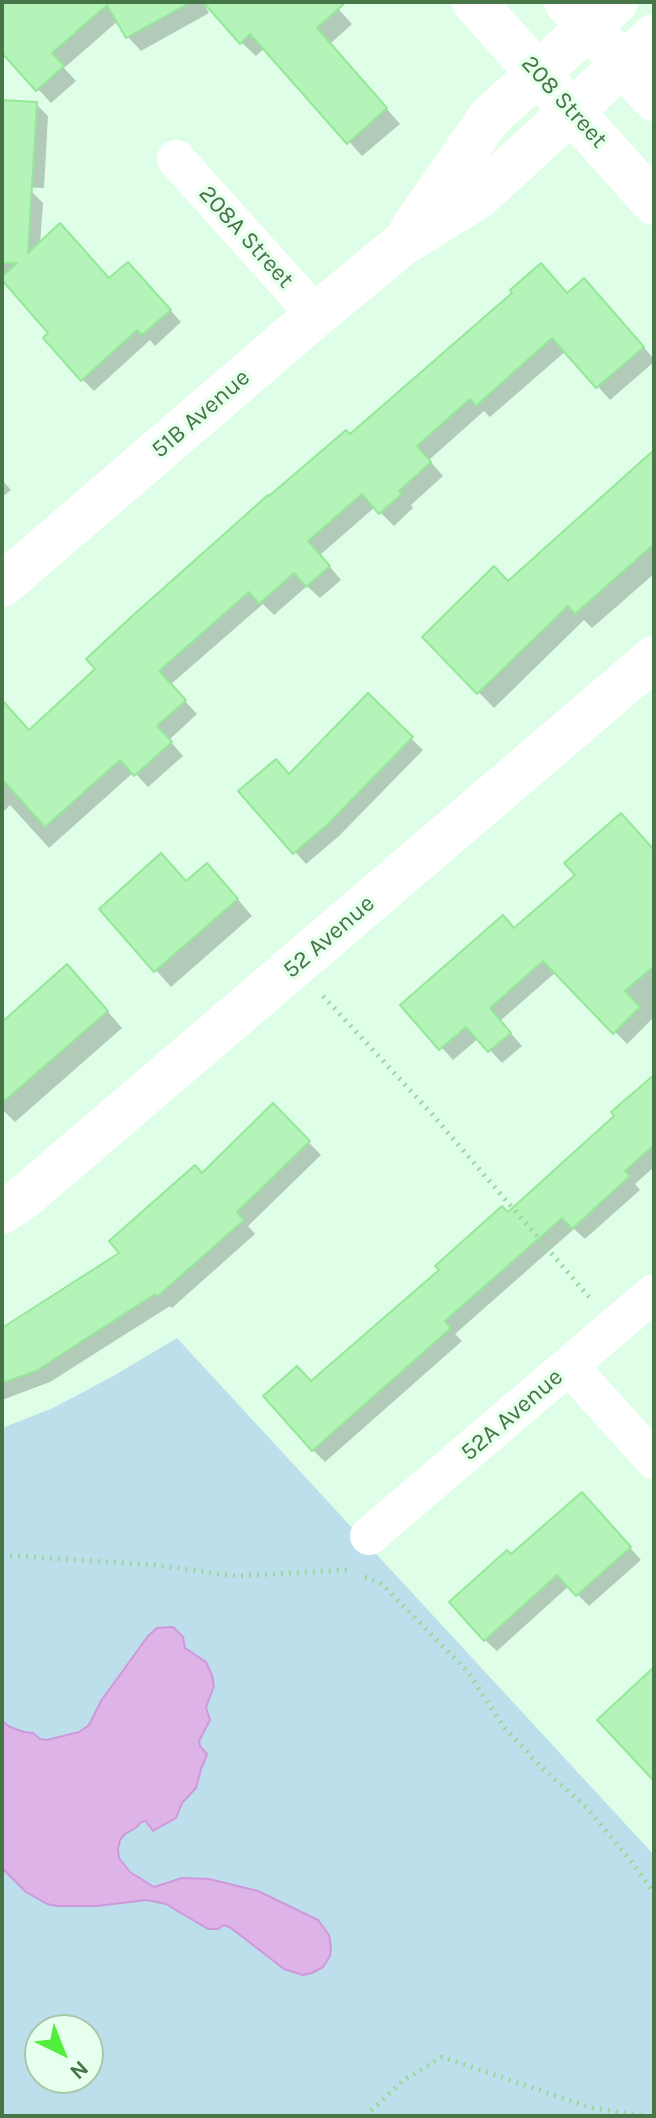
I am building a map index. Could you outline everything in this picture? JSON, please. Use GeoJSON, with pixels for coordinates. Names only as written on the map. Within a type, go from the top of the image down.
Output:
{"type":"FeatureCollection","features":[{"type":"Feature","properties":{"kind":"street","name":"208 Street"},"geometry":{"type":"LineString","coordinates":[[474,2],[654,203]]}},
{"type":"Feature","properties":{"kind":"street","name":"51B Avenue"},"geometry":{"type":"LineString","coordinates":[[402,244],[489,118],[538,74],[590,11]]}},
{"type":"Feature","properties":{"kind":"street"},"geometry":{"type":"LineString","coordinates":[[590,11],[638,50],[654,99]]}},
{"type":"Feature","properties":{"kind":"street","name":"51B Avenue"},"geometry":{"type":"LineString","coordinates":[[2,585],[402,244],[478,197],[638,50]]}},
{"type":"Feature","properties":{"kind":"street","name":"208A Street"},"geometry":{"type":"LineString","coordinates":[[176,159],[316,315]]}},
{"type":"Feature","properties":{"kind":"street","name":"52 Avenue"},"geometry":{"type":"LineString","coordinates":[[2,1212],[23,1198],[654,658]]}},
{"type":"Feature","properties":{"kind":"street","name":"52A Avenue"},"geometry":{"type":"LineString","coordinates":[[369,1536],[654,1293]]}},
{"type":"Feature","properties":{"kind":"street"},"geometry":{"type":"LineString","coordinates":[[569,1366],[654,1460]]}},
{"type":"Feature","properties":{"kind":"path"},"geometry":{"type":"LineString","coordinates":[[295,966],[431,1113],[614,1328]]}},
{"type":"Feature","properties":{"kind":"path"},"geometry":{"type":"LineString","coordinates":[[350,1570],[369,1536]]}},
{"type":"Feature","properties":{"kind":"path"},"geometry":{"type":"LineString","coordinates":[[2,1555],[155,1565],[236,1576],[350,1570],[382,1584],[468,1672],[503,1726],[540,1766],[587,1808],[654,1894]]}},
{"type":"Feature","properties":{"kind":"path"},"geometry":{"type":"LineString","coordinates":[[365,2116],[405,2079],[442,2057],[592,2108],[643,2116]]}},
{"type":"Feature","properties":{"kind":"shaded area"},"geometry":{"type":"Polygon","coordinates":[[[177,1338],[654,1855],[654,2116],[2,2116],[2,1428],[53,1408],[177,1338]]]}},
{"type":"Feature","properties":{"kind":"shaded area"},"geometry":{"type":"Polygon","coordinates":[[[173,1627],[183,1637],[185,1648],[206,1662],[212,1675],[214,1686],[206,1707],[210,1720],[199,1741],[207,1754],[196,1788],[182,1803],[176,1818],[153,1831],[146,1821],[141,1822],[120,1840],[119,1858],[130,1872],[154,1887],[182,1878],[209,1879],[258,1891],[318,1920],[329,1935],[330,1956],[323,1967],[312,1973],[303,1975],[284,1969],[231,1928],[224,1925],[218,1929],[208,1929],[166,1904],[147,1900],[97,1906],[47,1904],[26,1892],[2,1868],[2,1721],[10,1727],[47,1740],[79,1732],[89,1725],[101,1701],[148,1636],[157,1628],[173,1627]]]}},
{"type":"Feature","properties":{"kind":"building"},"geometry":{"type":"Polygon","coordinates":[[[2,2],[191,2],[126,38],[107,5],[52,53],[64,66],[36,91],[2,53],[2,2]]]}},
{"type":"Feature","properties":{"kind":"building"},"geometry":{"type":"Polygon","coordinates":[[[203,2],[346,2],[317,28],[387,108],[347,144],[250,34],[240,44],[203,2]]]}},
{"type":"Feature","properties":{"kind":"building"},"geometry":{"type":"Polygon","coordinates":[[[2,100],[37,102],[28,253],[60,223],[109,278],[128,262],[171,310],[142,335],[137,330],[81,381],[43,338],[48,333],[2,280],[17,263],[2,263],[2,100]]]}},
{"type":"Feature","properties":{"kind":"building"},"geometry":{"type":"Polygon","coordinates":[[[541,263],[567,293],[584,278],[644,347],[596,388],[552,338],[476,406],[470,399],[417,446],[431,462],[399,491],[402,494],[379,514],[362,494],[308,541],[330,566],[306,587],[294,573],[259,604],[249,592],[159,671],[186,700],[157,726],[172,742],[134,776],[120,760],[45,827],[2,779],[2,700],[29,730],[95,669],[86,659],[130,618],[268,495],[346,430],[350,434],[512,293],[510,290],[541,263]]]}},
{"type":"Feature","properties":{"kind":"building"},"geometry":{"type":"Polygon","coordinates":[[[654,450],[654,544],[575,614],[568,606],[477,694],[422,637],[494,566],[508,581],[654,450]]]}},
{"type":"Feature","properties":{"kind":"building"},"geometry":{"type":"Polygon","coordinates":[[[368,693],[413,737],[328,824],[293,854],[238,791],[276,759],[289,774],[368,693]]]}},
{"type":"Feature","properties":{"kind":"building"},"geometry":{"type":"Polygon","coordinates":[[[621,813],[654,850],[654,966],[625,991],[640,1007],[613,1034],[543,961],[490,1008],[511,1033],[488,1052],[466,1027],[439,1050],[400,1005],[503,915],[514,928],[575,875],[564,863],[621,813]]]}},
{"type":"Feature","properties":{"kind":"building"},"geometry":{"type":"Polygon","coordinates":[[[161,853],[186,881],[207,863],[238,899],[154,972],[99,909],[161,853]]]}},
{"type":"Feature","properties":{"kind":"building"},"geometry":{"type":"Polygon","coordinates":[[[67,964],[108,1011],[2,1103],[2,1022],[67,964]]]}},
{"type":"Feature","properties":{"kind":"building"},"geometry":{"type":"Polygon","coordinates":[[[654,1075],[654,1145],[625,1171],[630,1176],[572,1229],[562,1218],[445,1321],[451,1328],[312,1451],[263,1396],[297,1366],[311,1381],[439,1270],[435,1266],[502,1206],[508,1212],[614,1116],[611,1112],[654,1075]]]}},
{"type":"Feature","properties":{"kind":"building"},"geometry":{"type":"Polygon","coordinates":[[[273,1103],[310,1141],[237,1212],[244,1220],[158,1296],[155,1294],[36,1371],[2,1383],[2,1328],[119,1253],[109,1241],[195,1165],[202,1173],[273,1103]]]}},
{"type":"Feature","properties":{"kind":"building"},"geometry":{"type":"Polygon","coordinates":[[[582,1492],[631,1547],[576,1596],[557,1575],[484,1641],[449,1602],[507,1550],[511,1554],[582,1492]]]}},
{"type":"Feature","properties":{"kind":"building"},"geometry":{"type":"Polygon","coordinates":[[[654,1667],[654,1781],[597,1720],[654,1667]]]}}]}
